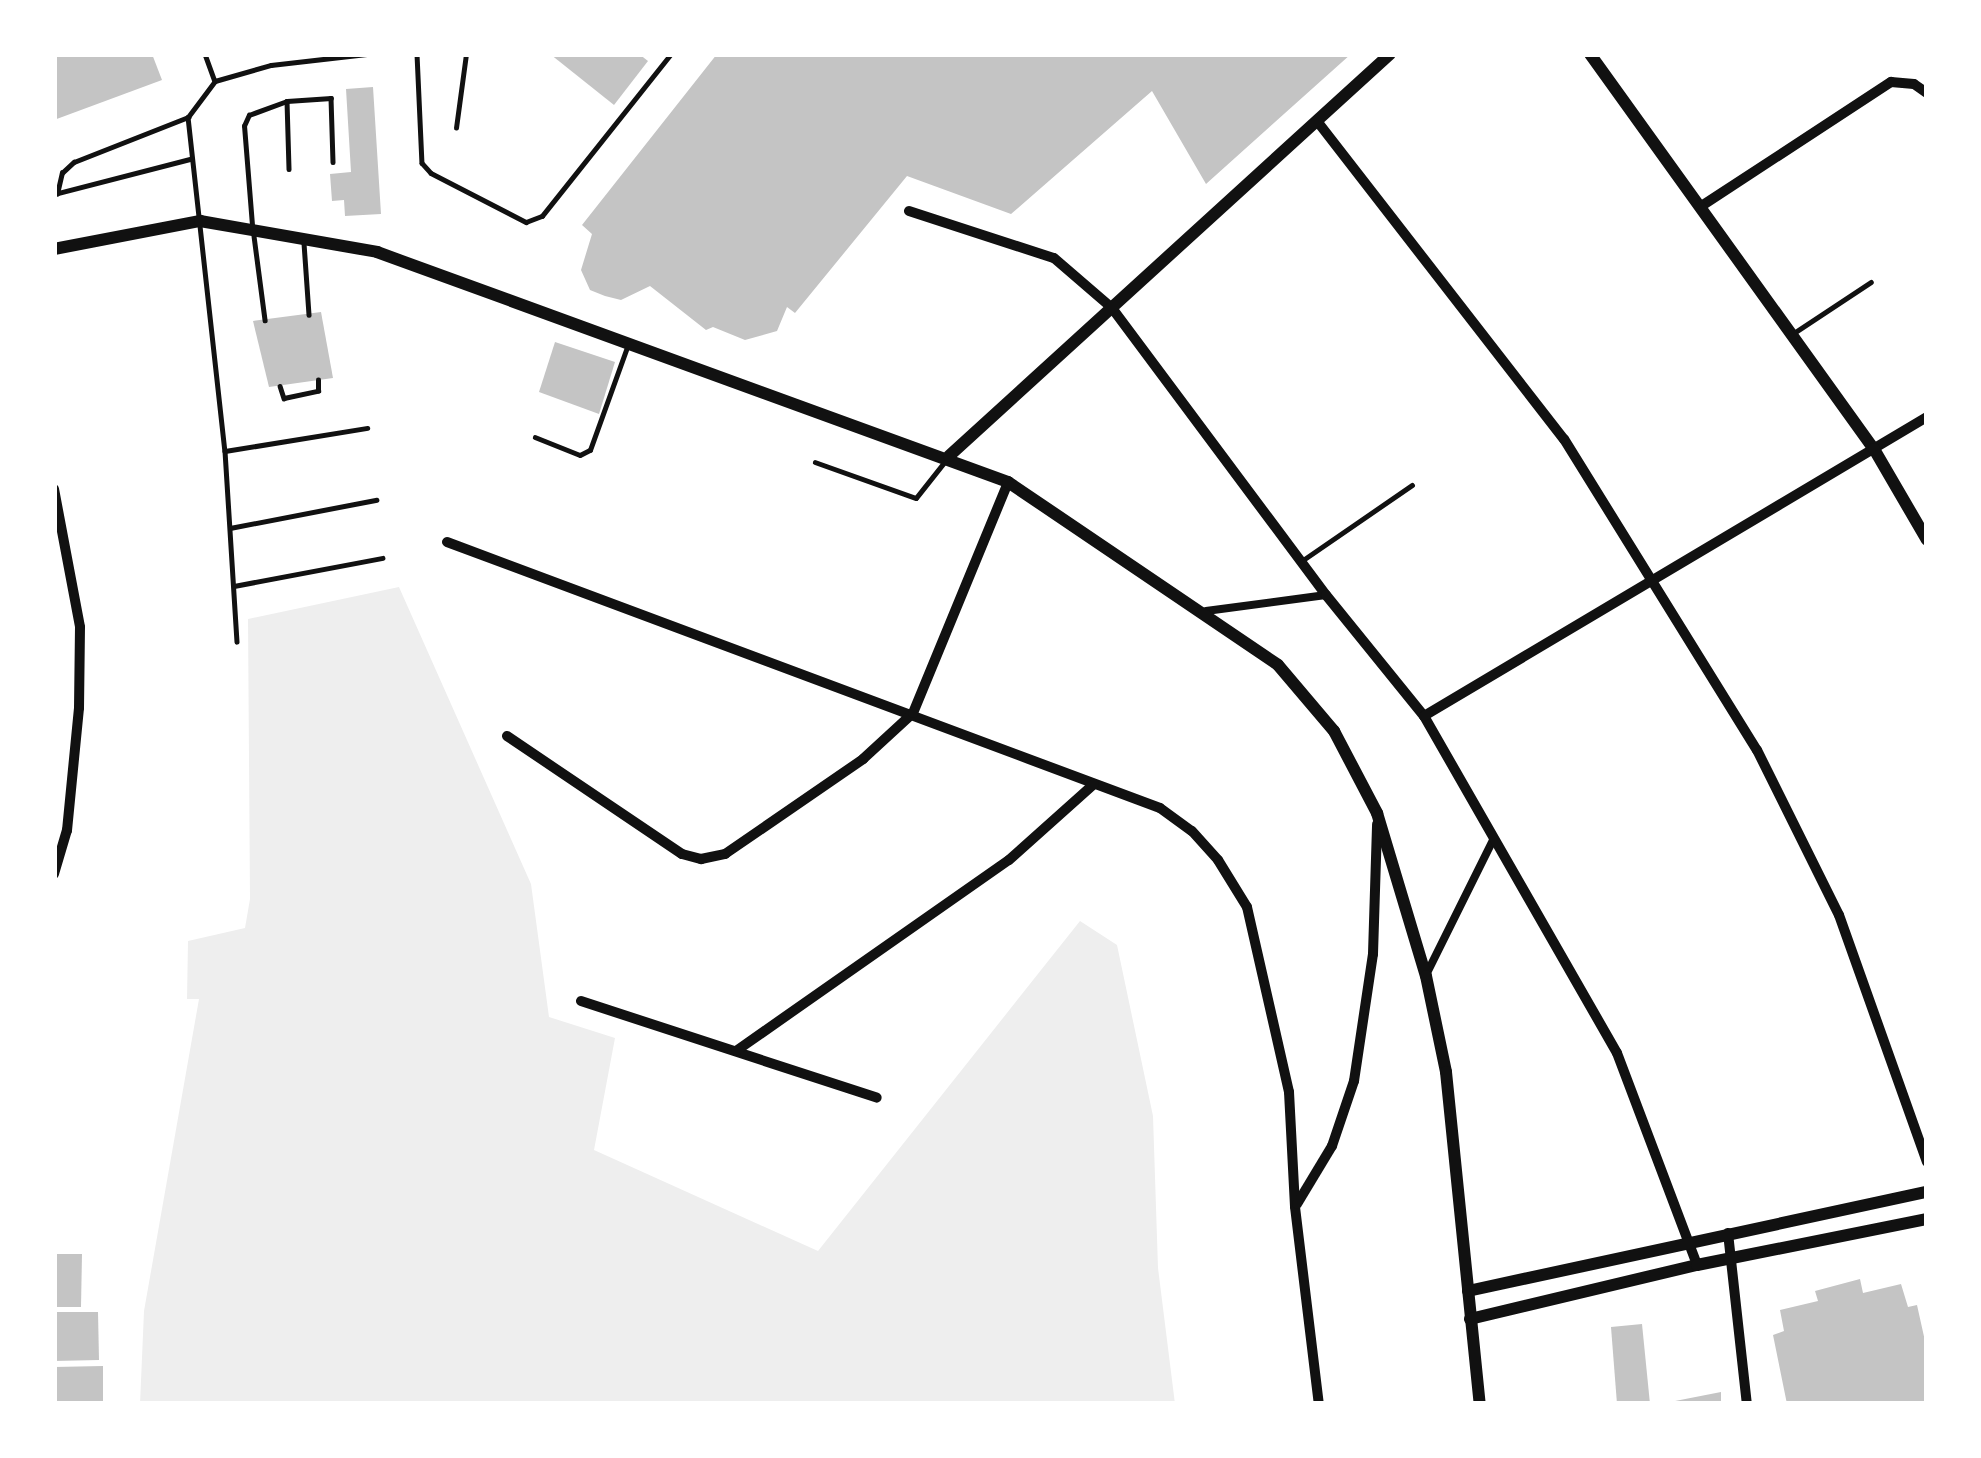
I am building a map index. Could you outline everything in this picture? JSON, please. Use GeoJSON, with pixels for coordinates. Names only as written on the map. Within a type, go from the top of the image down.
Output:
{"type":"FeatureCollection","features":[{"type":"Feature","properties":{"kind":"street"},"geometry":{"type":"LineString","coordinates":[[950,456],[1390,54]]}},
{"type":"Feature","properties":{"kind":"street"},"geometry":{"type":"LineString","coordinates":[[1589,54],[1794,333],[1874,449],[1927,540]]}},
{"type":"Feature","properties":{"kind":"street"},"geometry":{"type":"LineString","coordinates":[[1703,205],[1892,82],[1914,84],[1927,93]]}},
{"type":"Feature","properties":{"kind":"street"},"geometry":{"type":"LineString","coordinates":[[1317,121],[1564,440],[1757,750],[1839,916],[1927,1162]]}},
{"type":"Feature","properties":{"kind":"street"},"geometry":{"type":"LineString","coordinates":[[909,211],[1054,258],[1112,308],[1326,596],[1424,716],[1496,834],[1617,1053],[1697,1265]]}},
{"type":"Feature","properties":{"kind":"street"},"geometry":{"type":"LineString","coordinates":[[54,249],[200,221],[376,252],[950,456],[1008,482],[1206,611],[1292,681],[1334,730],[1377,813],[1426,976],[1446,1072],[1480,1404]]}},
{"type":"Feature","properties":{"kind":"street"},"geometry":{"type":"LineString","coordinates":[[1424,716],[1927,417]]}},
{"type":"Feature","properties":{"kind":"street"},"geometry":{"type":"LineString","coordinates":[[507,736],[682,854],[701,860],[725,854],[863,759],[913,713],[1008,482]]}},
{"type":"Feature","properties":{"kind":"street"},"geometry":{"type":"LineString","coordinates":[[54,489],[74,578],[80,668],[67,830],[54,874]]}},
{"type":"Feature","properties":{"kind":"street"},"geometry":{"type":"LineString","coordinates":[[447,542],[1160,808],[1192,831],[1238,888],[1288,1092],[1295,1207],[1319,1404]]}},
{"type":"Feature","properties":{"kind":"street"},"geometry":{"type":"LineString","coordinates":[[1206,611],[1326,596]]}},
{"type":"Feature","properties":{"kind":"street"},"geometry":{"type":"LineString","coordinates":[[736,1051],[1009,860],[1094,784]]}},
{"type":"Feature","properties":{"kind":"street"},"geometry":{"type":"LineString","coordinates":[[1295,1207],[1332,1146],[1354,1082],[1373,953],[1377,813]]}},
{"type":"Feature","properties":{"kind":"street"},"geometry":{"type":"LineString","coordinates":[[1426,976],[1496,834]]}},
{"type":"Feature","properties":{"kind":"street"},"geometry":{"type":"LineString","coordinates":[[581,1001],[877,1097]]}},
{"type":"Feature","properties":{"kind":"street"},"geometry":{"type":"LineString","coordinates":[[1468,1291],[1927,1192]]}},
{"type":"Feature","properties":{"kind":"street"},"geometry":{"type":"LineString","coordinates":[[1471,1319],[1697,1265],[1927,1219]]}},
{"type":"Feature","properties":{"kind":"street"},"geometry":{"type":"LineString","coordinates":[[1728,1233],[1748,1404]]}},
{"type":"Feature","properties":{"kind":"lane"},"geometry":{"type":"LineString","coordinates":[[205,54],[214,81]]}},
{"type":"Feature","properties":{"kind":"lane"},"geometry":{"type":"LineString","coordinates":[[55,194],[62,173],[74,162],[188,117],[214,81],[271,65],[366,54]]}},
{"type":"Feature","properties":{"kind":"lane"},"geometry":{"type":"LineString","coordinates":[[418,54],[422,163],[466,193],[526,222],[542,215],[671,54]]}},
{"type":"Feature","properties":{"kind":"lane"},"geometry":{"type":"LineString","coordinates":[[455,128],[466,54]]}},
{"type":"Feature","properties":{"kind":"lane"},"geometry":{"type":"LineString","coordinates":[[265,320],[244,126],[259,107],[331,98],[333,162]]}},
{"type":"Feature","properties":{"kind":"lane"},"geometry":{"type":"LineString","coordinates":[[287,101],[290,170]]}},
{"type":"Feature","properties":{"kind":"lane"},"geometry":{"type":"LineString","coordinates":[[188,117],[225,451],[237,642]]}},
{"type":"Feature","properties":{"kind":"lane"},"geometry":{"type":"LineString","coordinates":[[55,194],[193,159]]}},
{"type":"Feature","properties":{"kind":"lane"},"geometry":{"type":"LineString","coordinates":[[304,239],[309,315]]}},
{"type":"Feature","properties":{"kind":"lane"},"geometry":{"type":"LineString","coordinates":[[1794,333],[1870,282]]}},
{"type":"Feature","properties":{"kind":"lane"},"geometry":{"type":"LineString","coordinates":[[535,437],[580,455],[590,450],[629,342]]}},
{"type":"Feature","properties":{"kind":"lane"},"geometry":{"type":"LineString","coordinates":[[280,386],[284,398],[318,391],[318,380]]}},
{"type":"Feature","properties":{"kind":"lane"},"geometry":{"type":"LineString","coordinates":[[225,451],[367,428]]}},
{"type":"Feature","properties":{"kind":"lane"},"geometry":{"type":"LineString","coordinates":[[815,462],[916,498],[950,456]]}},
{"type":"Feature","properties":{"kind":"lane"},"geometry":{"type":"LineString","coordinates":[[1301,562],[1412,484]]}},
{"type":"Feature","properties":{"kind":"lane"},"geometry":{"type":"LineString","coordinates":[[230,529],[376,500]]}},
{"type":"Feature","properties":{"kind":"lane"},"geometry":{"type":"LineString","coordinates":[[234,586],[382,558]]}},
{"type":"Feature","properties":{"kind":"lane"},"geometry":{"type":"LineString","coordinates":[[1564,1404],[1579,1404]]}},
{"type":"Feature","properties":{"kind":"shaded area"},"geometry":{"type":"Polygon","coordinates":[[[399,587],[531,884],[549,1017],[615,1038],[594,1150],[818,1251],[1080,921],[1117,945],[1153,1116],[1158,1268],[1175,1404],[140,1404],[144,1311],[199,999],[187,999],[188,941],[245,928],[250,899],[248,619],[399,587]]]}},
{"type":"Feature","properties":{"kind":"building"},"geometry":{"type":"Polygon","coordinates":[[[54,54],[152,54],[162,80],[54,120],[54,54]]]}},
{"type":"Feature","properties":{"kind":"building"},"geometry":{"type":"Polygon","coordinates":[[[550,54],[639,54],[648,61],[614,105],[550,54]]]}},
{"type":"Feature","properties":{"kind":"building"},"geometry":{"type":"Polygon","coordinates":[[[717,54],[1351,54],[1206,184],[1152,91],[1011,214],[907,176],[795,313],[787,307],[777,331],[745,340],[713,327],[706,330],[650,286],[621,300],[590,290],[581,270],[592,234],[582,225],[717,54]]]}},
{"type":"Feature","properties":{"kind":"building"},"geometry":{"type":"Polygon","coordinates":[[[373,87],[381,214],[345,216],[344,200],[332,201],[330,174],[351,172],[346,89],[373,87]]]}},
{"type":"Feature","properties":{"kind":"building"},"geometry":{"type":"Polygon","coordinates":[[[321,312],[333,378],[269,387],[253,321],[321,312]]]}},
{"type":"Feature","properties":{"kind":"building"},"geometry":{"type":"Polygon","coordinates":[[[555,342],[615,362],[599,414],[539,392],[555,342]]]}},
{"type":"Feature","properties":{"kind":"building"},"geometry":{"type":"Polygon","coordinates":[[[54,1254],[82,1254],[81,1307],[54,1307],[54,1254]]]}},
{"type":"Feature","properties":{"kind":"building"},"geometry":{"type":"Polygon","coordinates":[[[1860,1279],[1863,1293],[1901,1284],[1908,1307],[1917,1305],[1927,1350],[1927,1404],[1787,1404],[1773,1335],[1784,1331],[1780,1310],[1818,1301],[1815,1291],[1860,1279]]]}},
{"type":"Feature","properties":{"kind":"building"},"geometry":{"type":"Polygon","coordinates":[[[54,1312],[98,1312],[99,1360],[54,1361],[54,1312]]]}},
{"type":"Feature","properties":{"kind":"building"},"geometry":{"type":"Polygon","coordinates":[[[1642,1324],[1650,1404],[1617,1404],[1611,1327],[1642,1324]]]}},
{"type":"Feature","properties":{"kind":"building"},"geometry":{"type":"Polygon","coordinates":[[[103,1366],[103,1404],[54,1404],[54,1367],[103,1366]]]}},
{"type":"Feature","properties":{"kind":"building"},"geometry":{"type":"Polygon","coordinates":[[[1721,1392],[1721,1404],[1670,1404],[1670,1402],[1721,1392]]]}}]}
